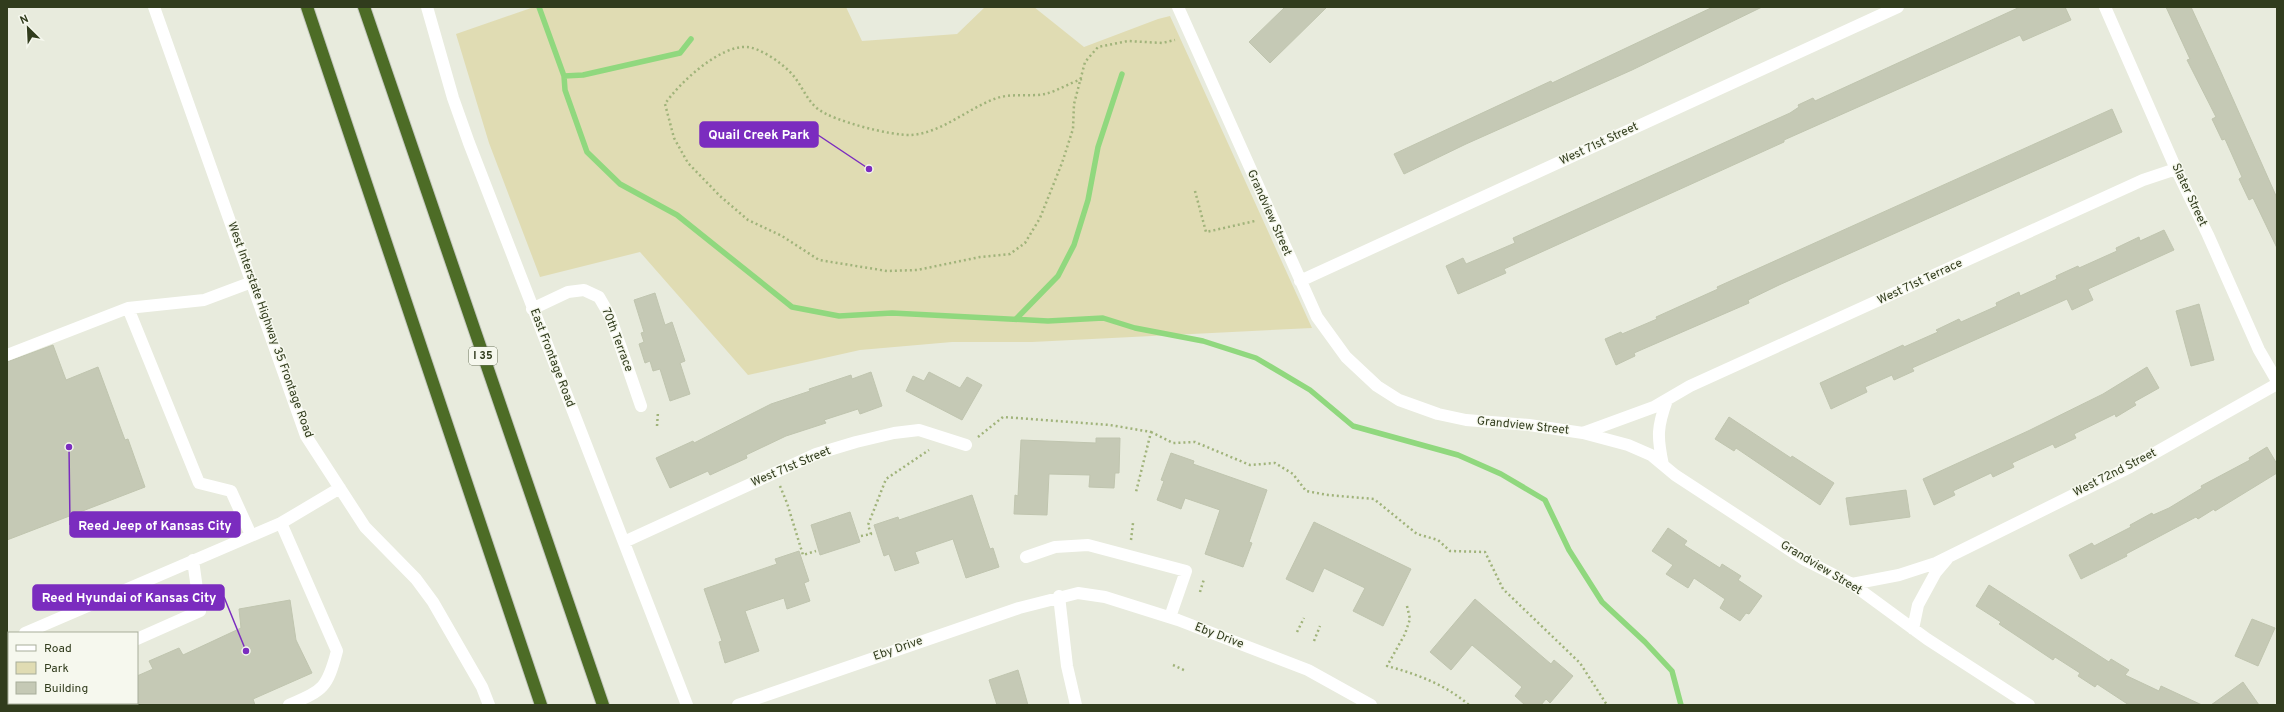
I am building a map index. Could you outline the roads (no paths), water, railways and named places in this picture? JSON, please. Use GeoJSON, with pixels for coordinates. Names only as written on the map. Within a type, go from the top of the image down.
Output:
{"type":"FeatureCollection","features":[{"type":"Feature","properties":{"kind":"highway"},"geometry":{"type":"LineString","coordinates":[[307,7],[541,705]]}},
{"type":"Feature","properties":{"kind":"highway","name":"I 35"},"geometry":{"type":"LineString","coordinates":[[364,7],[603,705]]}},
{"type":"Feature","properties":{"kind":"street","name":"West Interstate Highway 35 Frontage Road"},"geometry":{"type":"LineString","coordinates":[[154,7],[306,436],[365,527],[416,579],[433,602],[482,687],[489,705]]}},
{"type":"Feature","properties":{"kind":"street","name":"East Frontage Road"},"geometry":{"type":"LineString","coordinates":[[427,7],[463,128],[687,705]]}},
{"type":"Feature","properties":{"kind":"street","name":"Grandview Street"},"geometry":{"type":"LineString","coordinates":[[1178,7],[1317,317],[1346,357],[1377,386],[1399,400],[1438,414],[1466,420],[1529,425],[1583,433],[1628,445],[1651,455],[1675,475],[1805,560],[1852,584],[1913,629],[2029,705]]}},
{"type":"Feature","properties":{"kind":"street","name":"West 71st Street"},"geometry":{"type":"LineString","coordinates":[[1300,281],[1898,7]]}},
{"type":"Feature","properties":{"kind":"street","name":"Slater Street"},"geometry":{"type":"LineString","coordinates":[[2105,7],[2176,169],[2208,235],[2259,350],[2277,383]]}},
{"type":"Feature","properties":{"kind":"street","name":"West 71st Terrace"},"geometry":{"type":"LineString","coordinates":[[1583,433],[1630,417],[1667,400],[1690,386],[2143,180],[2176,169]]}},
{"type":"Feature","properties":{"kind":"street"},"geometry":{"type":"LineString","coordinates":[[7,355],[128,308],[204,300],[252,282]]}},
{"type":"Feature","properties":{"kind":"street","name":"70th Terrace"},"geometry":{"type":"LineString","coordinates":[[532,309],[568,292],[584,290],[598,297],[610,316],[641,406]]}},
{"type":"Feature","properties":{"kind":"street"},"geometry":{"type":"LineString","coordinates":[[128,308],[199,483],[231,491],[251,535]]}},
{"type":"Feature","properties":{"kind":"street","name":"West 72nd Street"},"geometry":{"type":"LineString","coordinates":[[1852,584],[1922,568],[1950,555],[2130,467],[2277,383]]}},
{"type":"Feature","properties":{"kind":"street"},"geometry":{"type":"LineString","coordinates":[[1663,465],[1658,438],[1661,419],[1667,400]]}},
{"type":"Feature","properties":{"kind":"street","name":"West 71st Street"},"geometry":{"type":"LineString","coordinates":[[624,542],[816,454],[856,442],[894,433],[920,430],[966,445]]}},
{"type":"Feature","properties":{"kind":"street"},"geometry":{"type":"LineString","coordinates":[[27,632],[281,523],[340,488]]}},
{"type":"Feature","properties":{"kind":"street"},"geometry":{"type":"LineString","coordinates":[[281,523],[336,651],[331,673],[319,691],[289,705]]}},
{"type":"Feature","properties":{"kind":"street"},"geometry":{"type":"LineString","coordinates":[[1026,557],[1055,548],[1088,545],[1186,571],[1170,617]]}},
{"type":"Feature","properties":{"kind":"street","name":"West 72nd Street"},"geometry":{"type":"LineString","coordinates":[[1913,629],[1918,605],[1936,572],[1950,555]]}},
{"type":"Feature","properties":{"kind":"street"},"geometry":{"type":"LineString","coordinates":[[138,639],[200,611],[193,560]]}},
{"type":"Feature","properties":{"kind":"street","name":"Eby Drive"},"geometry":{"type":"LineString","coordinates":[[738,705],[1013,610],[1059,596],[1078,593],[1106,597],[1170,617],[1308,670],[1371,705]]}},
{"type":"Feature","properties":{"kind":"street"},"geometry":{"type":"LineString","coordinates":[[1059,596],[1067,666],[1076,705]]}},
{"type":"Feature","properties":{"kind":"waterway"},"geometry":{"type":"LineString","coordinates":[[539,7],[564,76],[565,90],[587,152],[620,184],[677,215],[792,307],[839,316],[892,313],[1048,321],[1103,318],[1135,328],[1203,341],[1256,358],[1310,390],[1353,426],[1458,455],[1501,474],[1545,500],[1569,550],[1602,602],[1645,642],[1672,671],[1681,705]]}},
{"type":"Feature","properties":{"kind":"waterway"},"geometry":{"type":"LineString","coordinates":[[564,76],[583,75],[680,53],[691,39]]}},
{"type":"Feature","properties":{"kind":"waterway"},"geometry":{"type":"LineString","coordinates":[[1016,319],[1058,276],[1074,245],[1088,200],[1098,147],[1122,74]]}},
{"type":"Feature","properties":{"kind":"place","name":"Quail Creek Park"},"geometry":{"type":"Point","coordinates":[869,169]}},
{"type":"Feature","properties":{"kind":"place","name":"Reed Jeep of Kansas City"},"geometry":{"type":"Point","coordinates":[69,447]}},
{"type":"Feature","properties":{"kind":"place","name":"Reed Hyundai of Kansas City"},"geometry":{"type":"Point","coordinates":[246,651]}}]}
